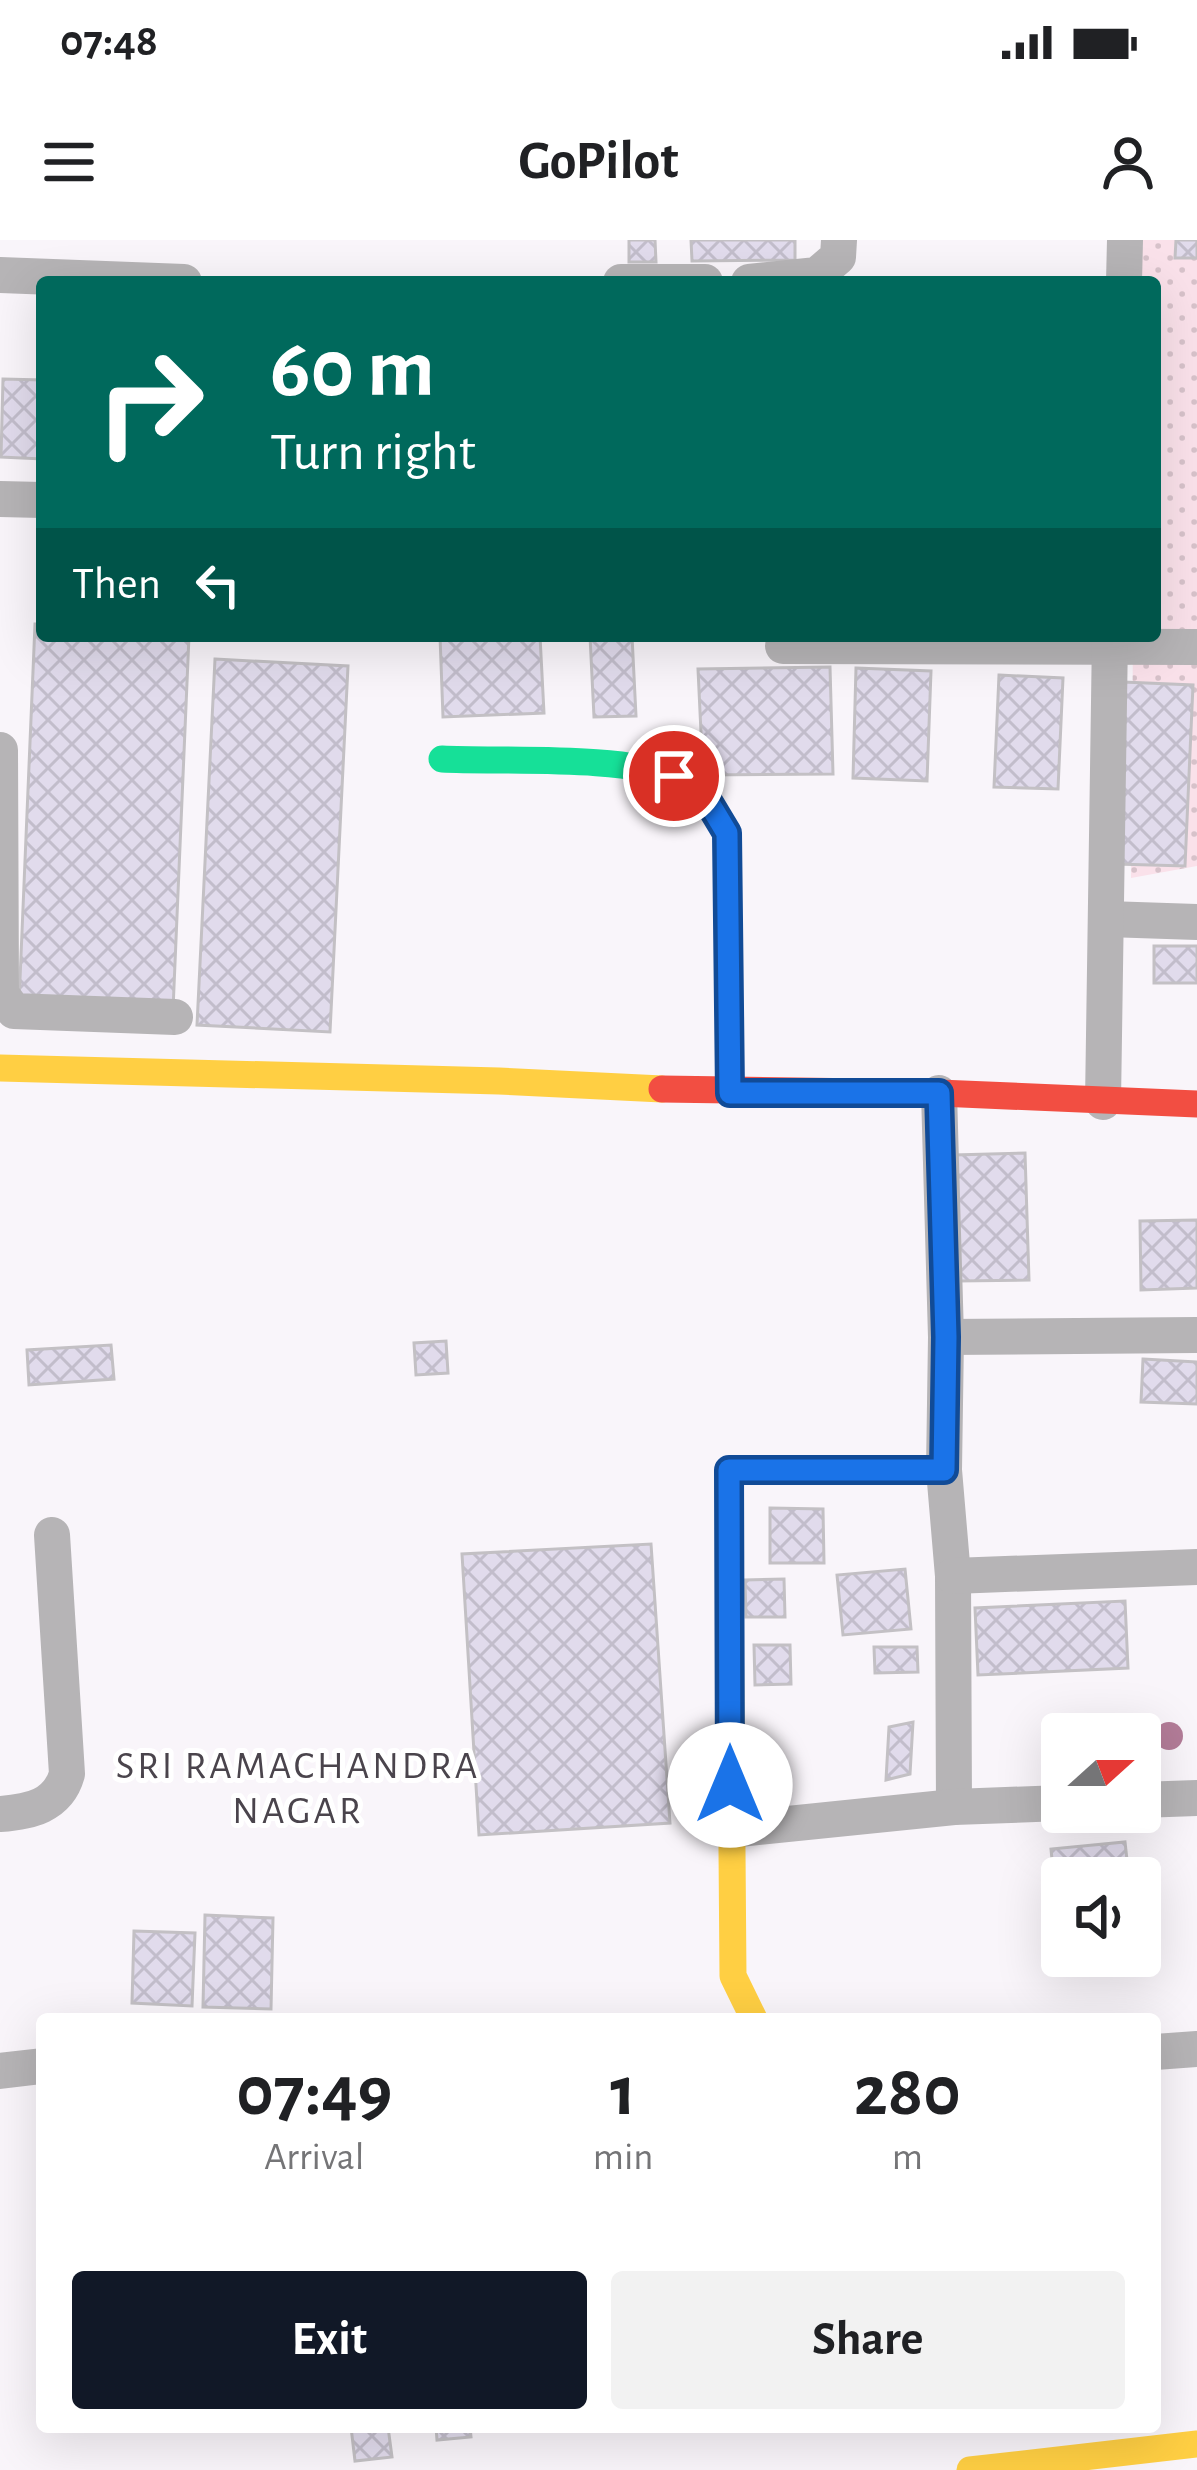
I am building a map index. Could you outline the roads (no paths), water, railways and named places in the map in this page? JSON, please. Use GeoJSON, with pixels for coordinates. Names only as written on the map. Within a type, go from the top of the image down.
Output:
{"type":"FeatureCollection","features":[{"type":"Feature","properties":{"kind":"street"},"geometry":{"type":"LineString","coordinates":[[807,276],[817,275],[838,256],[839,240]]}},
{"type":"Feature","properties":{"kind":"street"},"geometry":{"type":"LineString","coordinates":[[1124,276],[1125,240]]}},
{"type":"Feature","properties":{"kind":"street"},"geometry":{"type":"LineString","coordinates":[[0,275],[36,276]]}},
{"type":"Feature","properties":{"kind":"street"},"geometry":{"type":"LineString","coordinates":[[0,499],[36,500]]}},
{"type":"Feature","properties":{"kind":"street"},"geometry":{"type":"LineString","coordinates":[[783,646],[1044,642]]}},
{"type":"Feature","properties":{"kind":"street"},"geometry":{"type":"LineString","coordinates":[[1103,1102],[1109,642]]}},
{"type":"Feature","properties":{"kind":"street"},"geometry":{"type":"LineString","coordinates":[[1124,642],[1197,647]]}},
{"type":"Feature","properties":{"kind":"street"},"geometry":{"type":"LineString","coordinates":[[0,750],[1,994],[14,1011],[163,1016],[151,1072]]}},
{"type":"Feature","properties":{"kind":"street"},"geometry":{"type":"LineString","coordinates":[[442,760],[642,771],[674,776],[706,798],[727,833],[730,1093]]}},
{"type":"Feature","properties":{"kind":"street"},"geometry":{"type":"LineString","coordinates":[[1107,919],[1197,922]]}},
{"type":"Feature","properties":{"kind":"street"},"geometry":{"type":"LineString","coordinates":[[40,1069],[41,1012]]}},
{"type":"Feature","properties":{"kind":"street"},"geometry":{"type":"LineString","coordinates":[[105,1071],[108,1014]]}},
{"type":"Feature","properties":{"kind":"street"},"geometry":{"type":"LineString","coordinates":[[0,1068],[1197,1104]]}},
{"type":"Feature","properties":{"kind":"street"},"geometry":{"type":"LineString","coordinates":[[939,1093],[954,1808]]}},
{"type":"Feature","properties":{"kind":"street"},"geometry":{"type":"LineString","coordinates":[[946,1337],[1197,1335]]}},
{"type":"Feature","properties":{"kind":"street"},"geometry":{"type":"LineString","coordinates":[[751,2013],[733,1976],[729,1470],[944,1470]]}},
{"type":"Feature","properties":{"kind":"street"},"geometry":{"type":"LineString","coordinates":[[0,1814],[34,1810],[49,1802],[62,1791],[67,1774],[52,1535]]}},
{"type":"Feature","properties":{"kind":"street"},"geometry":{"type":"LineString","coordinates":[[952,1576],[1197,1567]]}},
{"type":"Feature","properties":{"kind":"street"},"geometry":{"type":"LineString","coordinates":[[1161,1799],[1197,1798]]}},
{"type":"Feature","properties":{"kind":"street"},"geometry":{"type":"LineString","coordinates":[[730,1830],[1041,1804]]}},
{"type":"Feature","properties":{"kind":"street"},"geometry":{"type":"LineString","coordinates":[[1161,2052],[1197,2049]]}},
{"type":"Feature","properties":{"kind":"street"},"geometry":{"type":"LineString","coordinates":[[0,2071],[36,2067]]}},
{"type":"Feature","properties":{"kind":"street"},"geometry":{"type":"LineString","coordinates":[[970,2470],[1197,2444]]}},
{"type":"Feature","properties":{"kind":"district","name":"SRI RAMACHANDRA NAGAR"},"geometry":{"type":"Point","coordinates":[298,1786]}}]}
